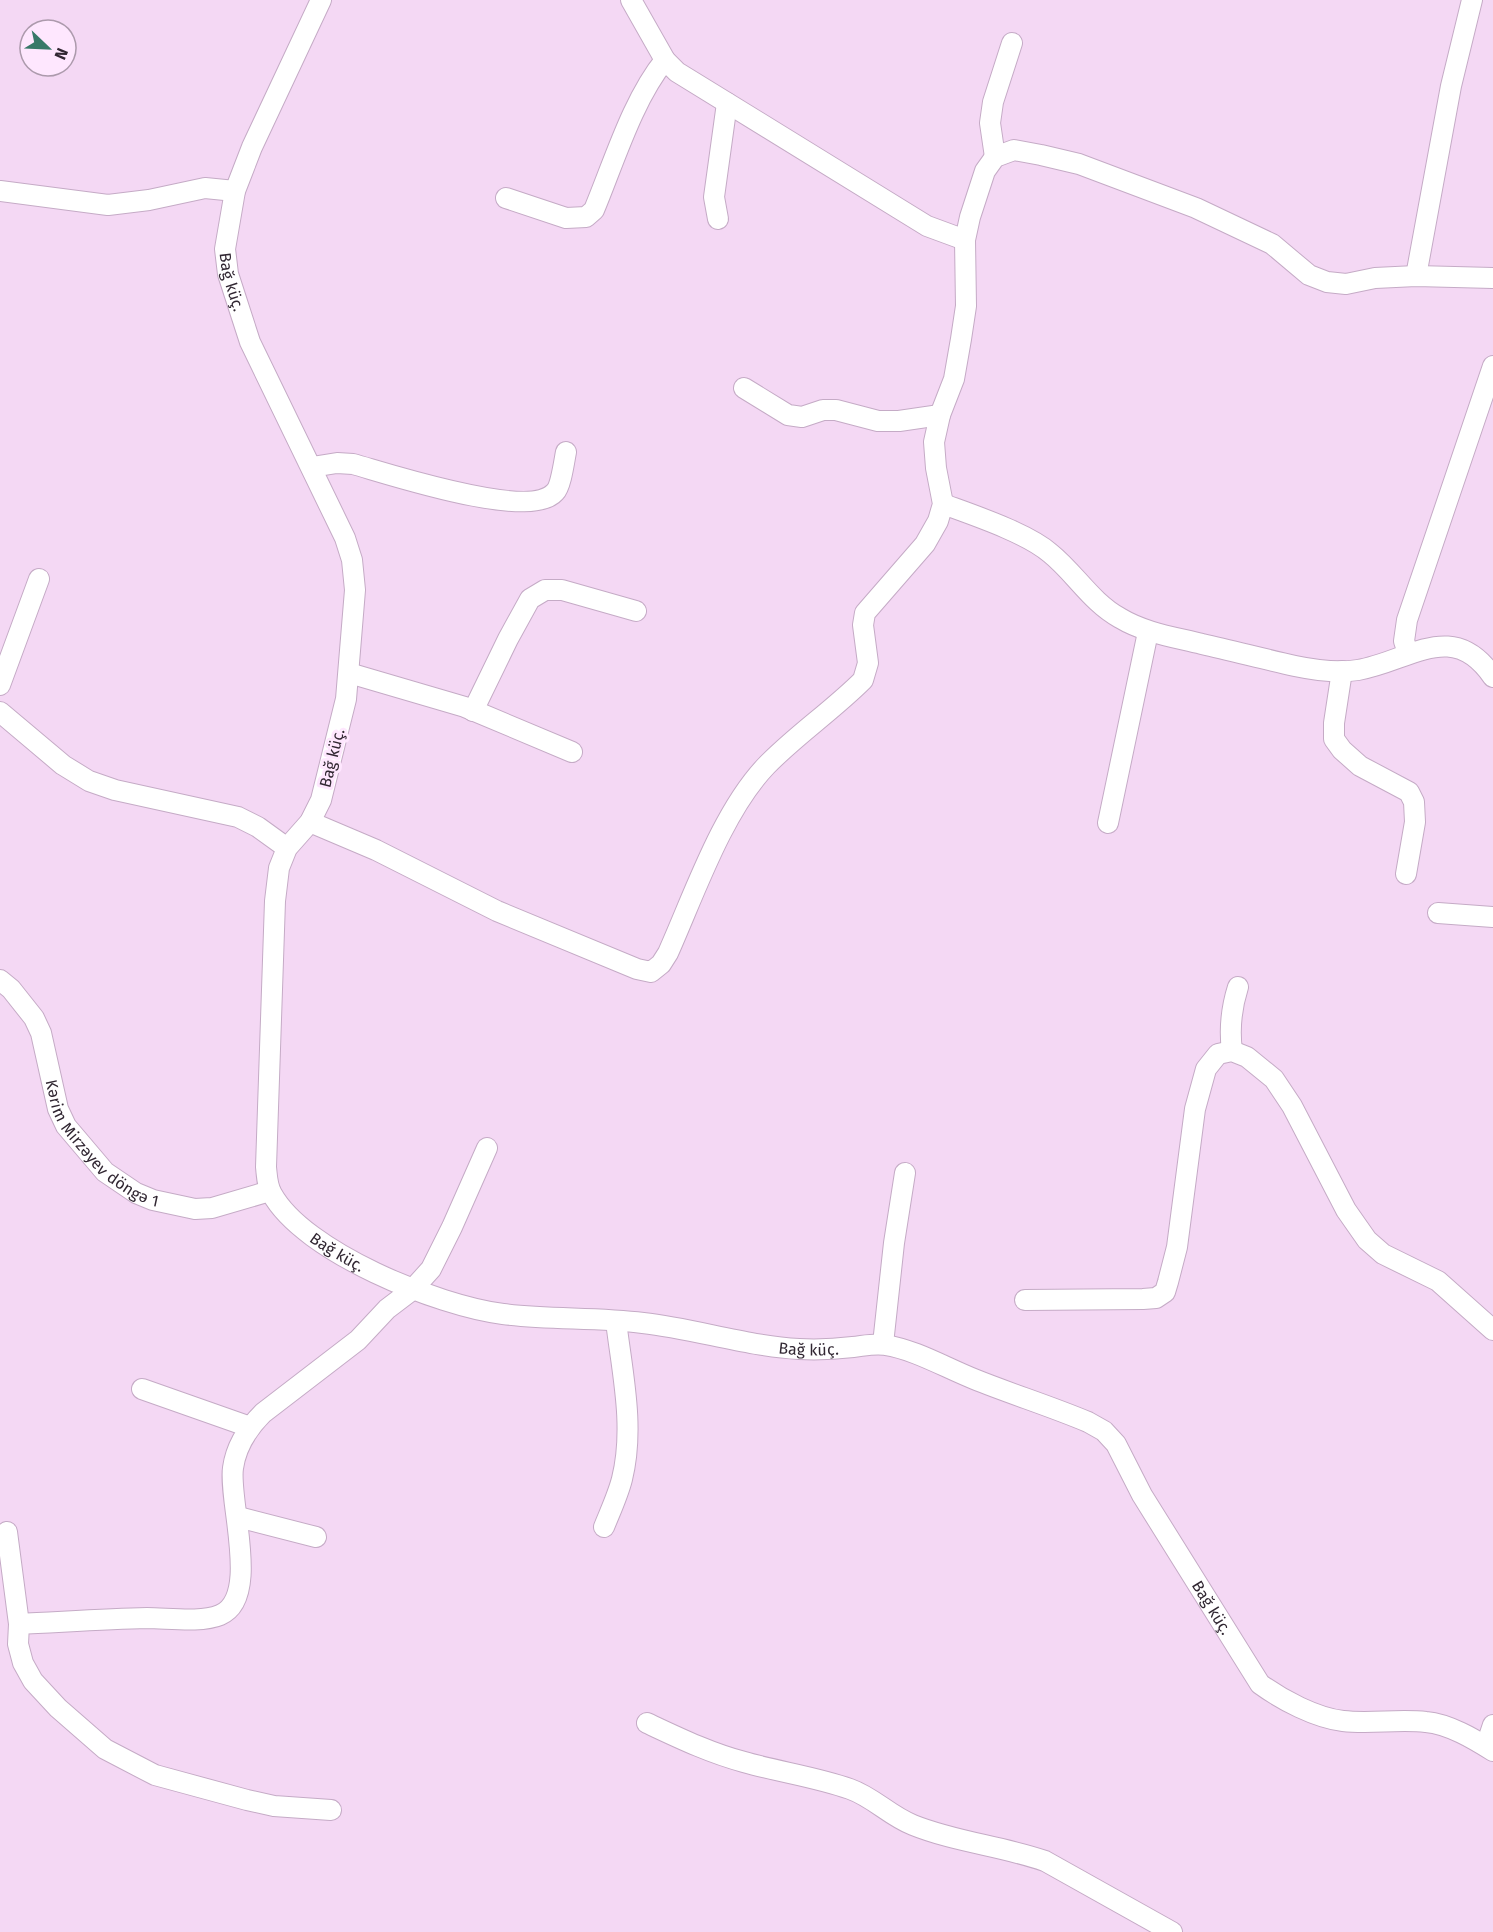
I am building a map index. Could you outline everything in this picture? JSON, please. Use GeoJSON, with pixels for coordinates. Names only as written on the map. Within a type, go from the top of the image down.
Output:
{"type":"FeatureCollection","features":[{"type":"Feature","properties":{"kind":"street","name":"Bağ küç."},"geometry":{"type":"LineString","coordinates":[[321,0],[252,147],[235,191],[225,249],[228,274],[250,342],[345,538],[352,560],[355,590],[346,699],[326,784],[310,822],[287,848],[279,868],[275,901],[266,1167],[270,1191],[281,1208],[301,1229],[338,1253],[412,1290],[458,1306],[535,1318],[616,1321],[682,1328],[763,1346],[801,1349],[883,1344],[912,1351],[975,1379],[1069,1414],[1104,1431],[1116,1444],[1142,1495],[1260,1684],[1279,1698],[1343,1721],[1429,1722],[1456,1731],[1489,1748]]}},
{"type":"Feature","properties":{"kind":"street"},"geometry":{"type":"LineString","coordinates":[[631,0],[665,60],[677,72],[927,226],[965,240]]}},
{"type":"Feature","properties":{"kind":"street"},"geometry":{"type":"LineString","coordinates":[[1416,276],[1451,86],[1472,0]]}},
{"type":"Feature","properties":{"kind":"street"},"geometry":{"type":"LineString","coordinates":[[995,158],[990,123],[993,102],[1012,44]]}},
{"type":"Feature","properties":{"kind":"street"},"geometry":{"type":"LineString","coordinates":[[506,198],[566,218],[586,217],[594,210],[641,95],[652,75],[665,60]]}},
{"type":"Feature","properties":{"kind":"street"},"geometry":{"type":"LineString","coordinates":[[718,219],[714,197],[727,103]]}},
{"type":"Feature","properties":{"kind":"street"},"geometry":{"type":"LineString","coordinates":[[310,822],[376,850],[497,911],[637,969],[651,972],[661,964],[668,953],[707,862],[738,802],[766,766],[862,680],[868,663],[863,625],[865,613],[925,544],[939,521],[943,504],[934,442],[940,415],[954,380],[966,306],[965,240],[985,171],[995,158],[1014,150],[1079,164],[1186,204],[1272,244],[1309,275],[1327,282],[1346,284],[1375,278],[1416,276],[1493,278]]}},
{"type":"Feature","properties":{"kind":"street"},"geometry":{"type":"LineString","coordinates":[[0,191],[108,204],[149,200],[205,188],[235,191]]}},
{"type":"Feature","properties":{"kind":"street"},"geometry":{"type":"LineString","coordinates":[[1408,653],[1404,641],[1407,620],[1493,366]]}},
{"type":"Feature","properties":{"kind":"street"},"geometry":{"type":"LineString","coordinates":[[744,388],[788,415],[802,417],[823,410],[836,410],[878,421],[899,421],[940,415]]}},
{"type":"Feature","properties":{"kind":"street"},"geometry":{"type":"LineString","coordinates":[[312,467],[337,463],[353,464],[476,498],[500,501],[545,500],[556,491],[566,452]]}},
{"type":"Feature","properties":{"kind":"street"},"geometry":{"type":"LineString","coordinates":[[943,504],[995,524],[1049,552],[1097,601],[1119,618],[1149,632],[1299,667],[1342,671],[1359,670],[1436,646],[1456,646],[1479,660],[1493,677]]}},
{"type":"Feature","properties":{"kind":"street"},"geometry":{"type":"LineString","coordinates":[[0,685],[39,579]]}},
{"type":"Feature","properties":{"kind":"street"},"geometry":{"type":"LineString","coordinates":[[473,711],[530,599],[545,590],[562,590],[636,611]]}},
{"type":"Feature","properties":{"kind":"street"},"geometry":{"type":"LineString","coordinates":[[1108,822],[1149,632]]}},
{"type":"Feature","properties":{"kind":"street"},"geometry":{"type":"LineString","coordinates":[[1342,671],[1334,723],[1334,739],[1342,750],[1360,765],[1409,792],[1414,802],[1415,822],[1406,873]]}},
{"type":"Feature","properties":{"kind":"street"},"geometry":{"type":"LineString","coordinates":[[349,673],[473,711],[572,752]]}},
{"type":"Feature","properties":{"kind":"street"},"geometry":{"type":"LineString","coordinates":[[0,712],[63,765],[89,781],[115,790],[238,818],[258,827],[287,848]]}},
{"type":"Feature","properties":{"kind":"street"},"geometry":{"type":"LineString","coordinates":[[1438,913],[1493,917]]}},
{"type":"Feature","properties":{"kind":"street","name":"Kərim Mirzəyev döngə 1"},"geometry":{"type":"LineString","coordinates":[[0,980],[11,989],[34,1017],[41,1033],[58,1109],[66,1126],[105,1172],[136,1193],[153,1200],[195,1209],[212,1208],[270,1191]]}},
{"type":"Feature","properties":{"kind":"street"},"geometry":{"type":"LineString","coordinates":[[1232,1051],[1230,1029],[1232,1007],[1238,987]]}},
{"type":"Feature","properties":{"kind":"street"},"geometry":{"type":"LineString","coordinates":[[1025,1300],[1143,1299],[1156,1298],[1165,1292],[1177,1247],[1195,1109],[1201,1086],[1206,1069],[1218,1054],[1232,1051],[1247,1057],[1274,1079],[1292,1106],[1346,1210],[1367,1240],[1383,1254],[1438,1281],[1493,1329]]}},
{"type":"Feature","properties":{"kind":"street"},"geometry":{"type":"LineString","coordinates":[[20,1624],[148,1618],[204,1618],[219,1616],[228,1611],[233,1603],[240,1579],[241,1563],[233,1468],[241,1442],[250,1427],[263,1413],[358,1341],[387,1309],[412,1290],[431,1269],[487,1148]]}},
{"type":"Feature","properties":{"kind":"street"},"geometry":{"type":"LineString","coordinates":[[883,1344],[894,1243],[905,1173]]}},
{"type":"Feature","properties":{"kind":"street"},"geometry":{"type":"LineString","coordinates":[[604,1527],[622,1480],[626,1453],[627,1407],[616,1321]]}},
{"type":"Feature","properties":{"kind":"street"},"geometry":{"type":"LineString","coordinates":[[142,1389],[250,1427]]}},
{"type":"Feature","properties":{"kind":"street"},"geometry":{"type":"LineString","coordinates":[[238,1517],[316,1537]]}},
{"type":"Feature","properties":{"kind":"street"},"geometry":{"type":"LineString","coordinates":[[7,1532],[20,1624],[18,1644],[23,1663],[33,1681],[58,1708],[105,1749],[155,1775],[247,1800],[274,1806],[331,1810]]}},
{"type":"Feature","properties":{"kind":"street"},"geometry":{"type":"LineString","coordinates":[[647,1723],[704,1750],[849,1789],[913,1825],[968,1842],[1027,1855],[1045,1862],[1172,1932]]}},
{"type":"Feature","properties":{"kind":"street"},"geometry":{"type":"LineString","coordinates":[[1489,1748],[1493,1725]]}}]}
